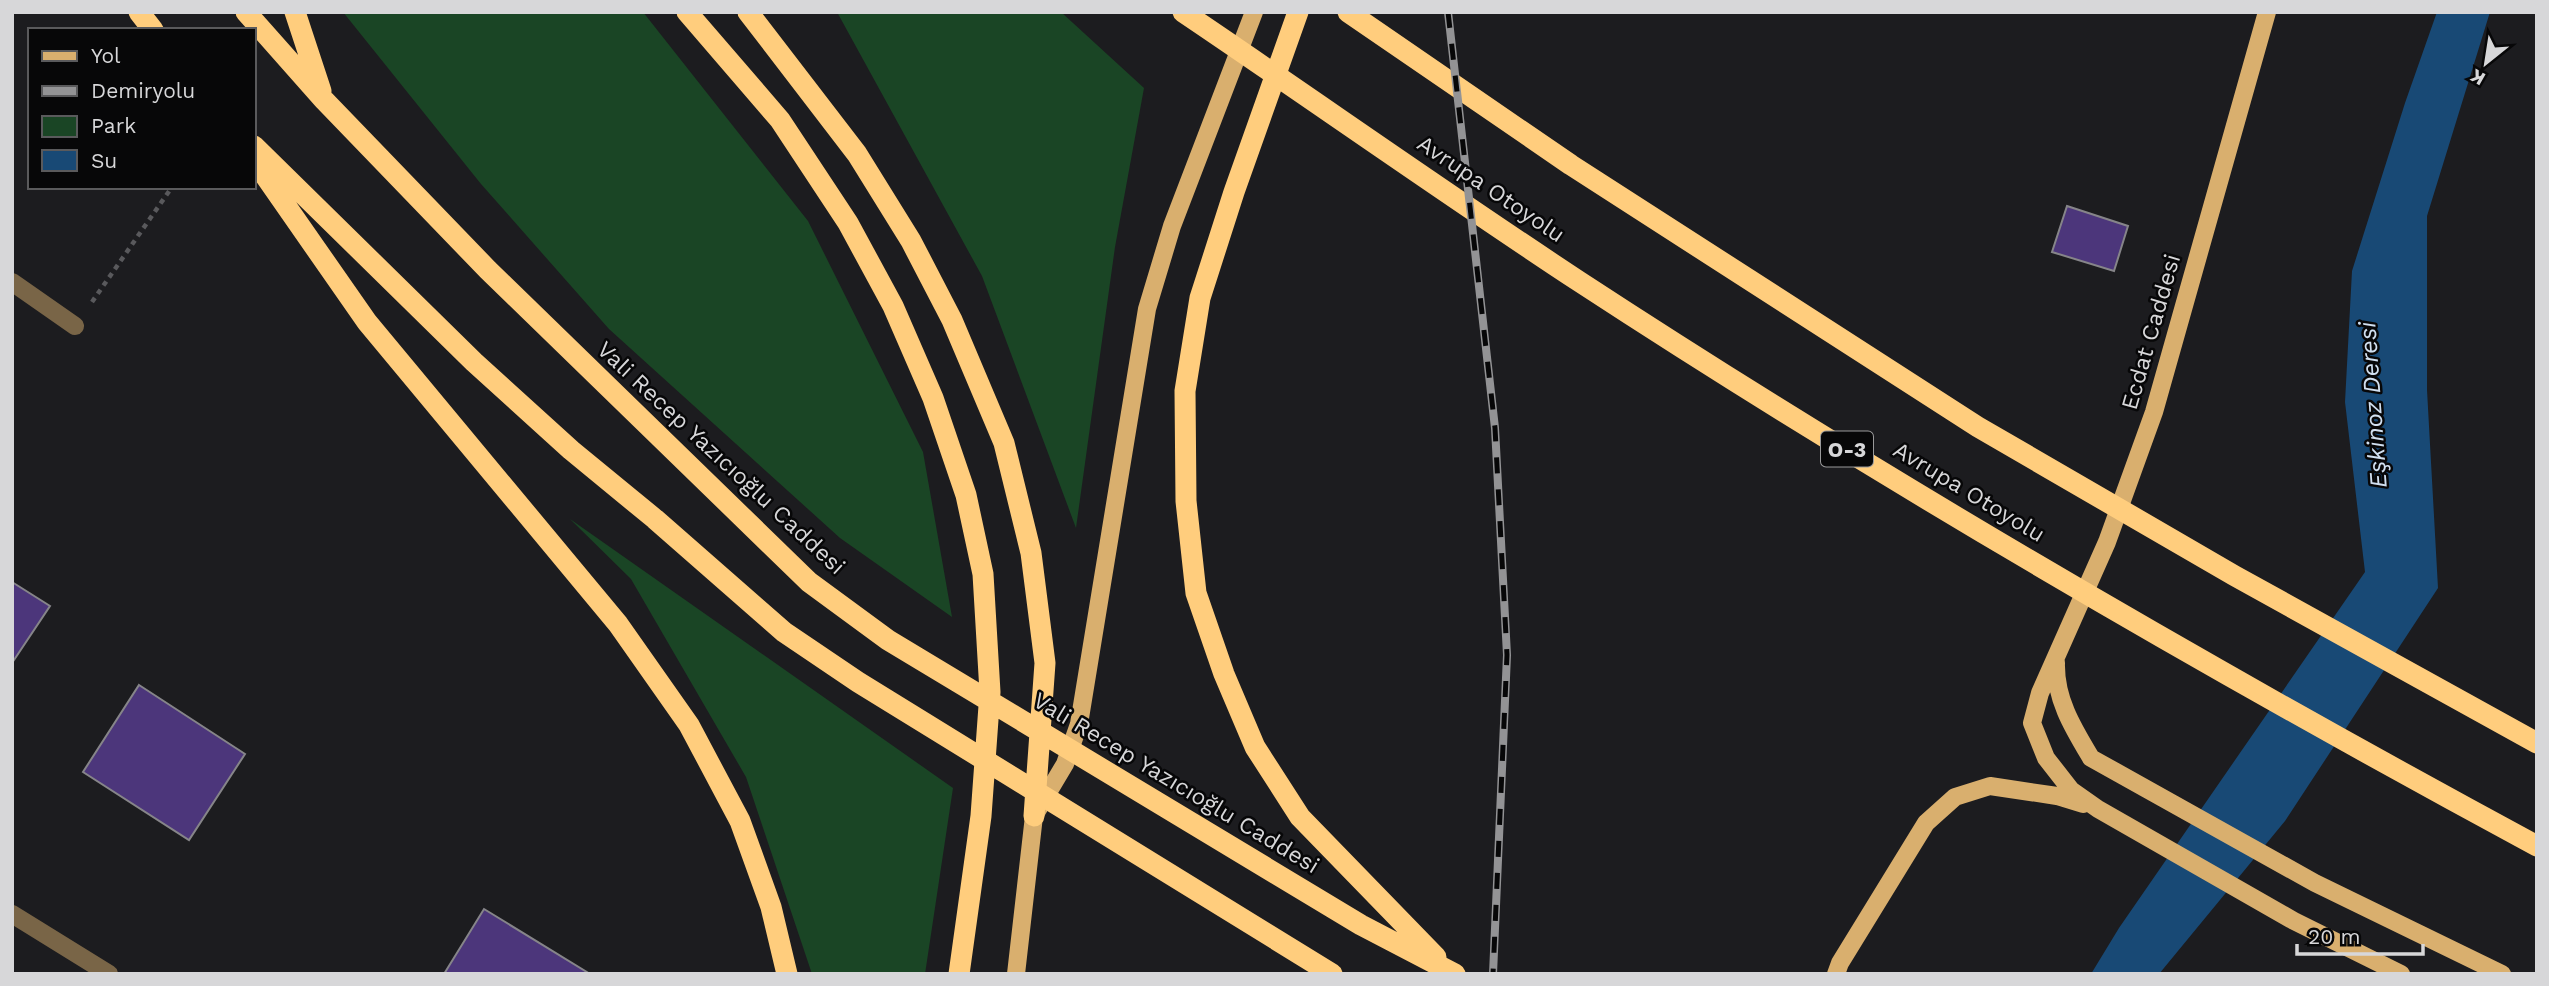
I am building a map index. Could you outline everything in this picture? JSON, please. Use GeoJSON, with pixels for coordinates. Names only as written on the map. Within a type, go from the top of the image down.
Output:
{"type":"FeatureCollection","features":[{"type":"Feature","properties":{"kind":"highway"},"geometry":{"type":"LineString","coordinates":[[139,12],[151,28]]}},
{"type":"Feature","properties":{"kind":"highway","name":"Vali Recep Yazıcıoğlu Caddesi"},"geometry":{"type":"LineString","coordinates":[[246,12],[324,100],[570,352],[809,582],[888,640],[1361,925],[1452,972]]}},
{"type":"Feature","properties":{"kind":"highway"},"geometry":{"type":"LineString","coordinates":[[295,12],[324,100]]}},
{"type":"Feature","properties":{"kind":"highway"},"geometry":{"type":"LineString","coordinates":[[687,12],[780,120],[848,223],[893,306],[908,340],[933,398],[966,495],[983,574],[990,692],[981,816],[959,974]]}},
{"type":"Feature","properties":{"kind":"highway"},"geometry":{"type":"LineString","coordinates":[[748,12],[857,154],[911,241],[952,320],[1004,443],[1031,553],[1045,663],[1034,816]]}},
{"type":"Feature","properties":{"kind":"highway","name":"Avrupa Otoyolu"},"geometry":{"type":"LineString","coordinates":[[1183,12],[1578,281],[1795,418],[2197,658],[2537,846]]}},
{"type":"Feature","properties":{"kind":"highway"},"geometry":{"type":"LineString","coordinates":[[1298,12],[1234,192],[1200,298],[1185,391],[1186,501],[1196,593],[1224,674],[1255,747],[1300,817],[1452,972]]}},
{"type":"Feature","properties":{"kind":"highway"},"geometry":{"type":"LineString","coordinates":[[1348,12],[1571,164],[1978,427],[2235,576],[2537,743]]}},
{"type":"Feature","properties":{"kind":"highway"},"geometry":{"type":"LineString","coordinates":[[256,148],[474,362],[571,450],[656,519],[784,632],[858,682],[1332,974]]}},
{"type":"Feature","properties":{"kind":"highway"},"geometry":{"type":"LineString","coordinates":[[256,163],[367,321],[618,624],[689,725],[740,821],[771,907],[787,974]]}},
{"type":"Feature","properties":{"kind":"main road"},"geometry":{"type":"LineString","coordinates":[[1016,974],[1034,816],[1065,764],[1079,723],[1147,309],[1172,226],[1254,12]]}},
{"type":"Feature","properties":{"kind":"main road","name":"Ecdat Caddesi"},"geometry":{"type":"LineString","coordinates":[[2267,12],[2154,412],[2107,541],[2040,693],[2032,723],[2046,758],[2071,790],[2098,809],[2294,921],[2401,974]]}},
{"type":"Feature","properties":{"kind":"main road","name":"Ecdat Caddesi"},"geometry":{"type":"LineString","coordinates":[[2057,656],[2056,683],[2072,726],[2091,758],[2315,883],[2502,974]]}},
{"type":"Feature","properties":{"kind":"main road"},"geometry":{"type":"LineString","coordinates":[[1836,974],[1840,963],[1926,823],[1955,797],[1990,786],[2057,796],[2098,809]]}},
{"type":"Feature","properties":{"kind":"street"},"geometry":{"type":"LineString","coordinates":[[12,282],[75,326]]}},
{"type":"Feature","properties":{"kind":"street"},"geometry":{"type":"LineString","coordinates":[[12,914],[109,974]]}},
{"type":"Feature","properties":{"kind":"path"},"geometry":{"type":"LineString","coordinates":[[75,326],[171,189]]}},
{"type":"Feature","properties":{"kind":"green space"},"geometry":{"type":"Polygon","coordinates":[[[343,12],[643,12],[808,221],[923,452],[952,617],[840,538],[609,329],[481,184],[343,12]]]}},
{"type":"Feature","properties":{"kind":"green space"},"geometry":{"type":"Polygon","coordinates":[[[837,12],[1061,12],[1144,88],[1115,247],[1076,528],[982,276],[837,12]]]}},
{"type":"Feature","properties":{"kind":"green space"},"geometry":{"type":"Polygon","coordinates":[[[570,519],[953,788],[925,974],[812,974],[746,777],[631,579],[570,519]]]}},
{"type":"Feature","properties":{"kind":"water","name":"Eşkinoz Deresi"},"geometry":{"type":"Polygon","coordinates":[[[2437,12],[2490,12],[2427,216],[2427,390],[2438,588],[2285,821],[2159,974],[2091,974],[2119,928],[2365,572],[2345,402],[2352,271],[2437,12]]]}},
{"type":"Feature","properties":{"kind":"building"},"geometry":{"type":"Polygon","coordinates":[[[2067,206],[2128,226],[2114,271],[2052,252],[2067,206]]]}},
{"type":"Feature","properties":{"kind":"building"},"geometry":{"type":"Polygon","coordinates":[[[12,582],[50,606],[12,663],[12,582]]]}},
{"type":"Feature","properties":{"kind":"building"},"geometry":{"type":"Polygon","coordinates":[[[139,685],[245,754],[189,840],[83,772],[139,685]]]}},
{"type":"Feature","properties":{"kind":"building"},"geometry":{"type":"Polygon","coordinates":[[[484,909],[590,974],[444,974],[484,909]]]}},
{"type":"Feature","properties":{"kind":"railway"},"geometry":{"type":"LineString","coordinates":[[1448,12],[1495,428],[1507,655],[1493,974]]}}]}
